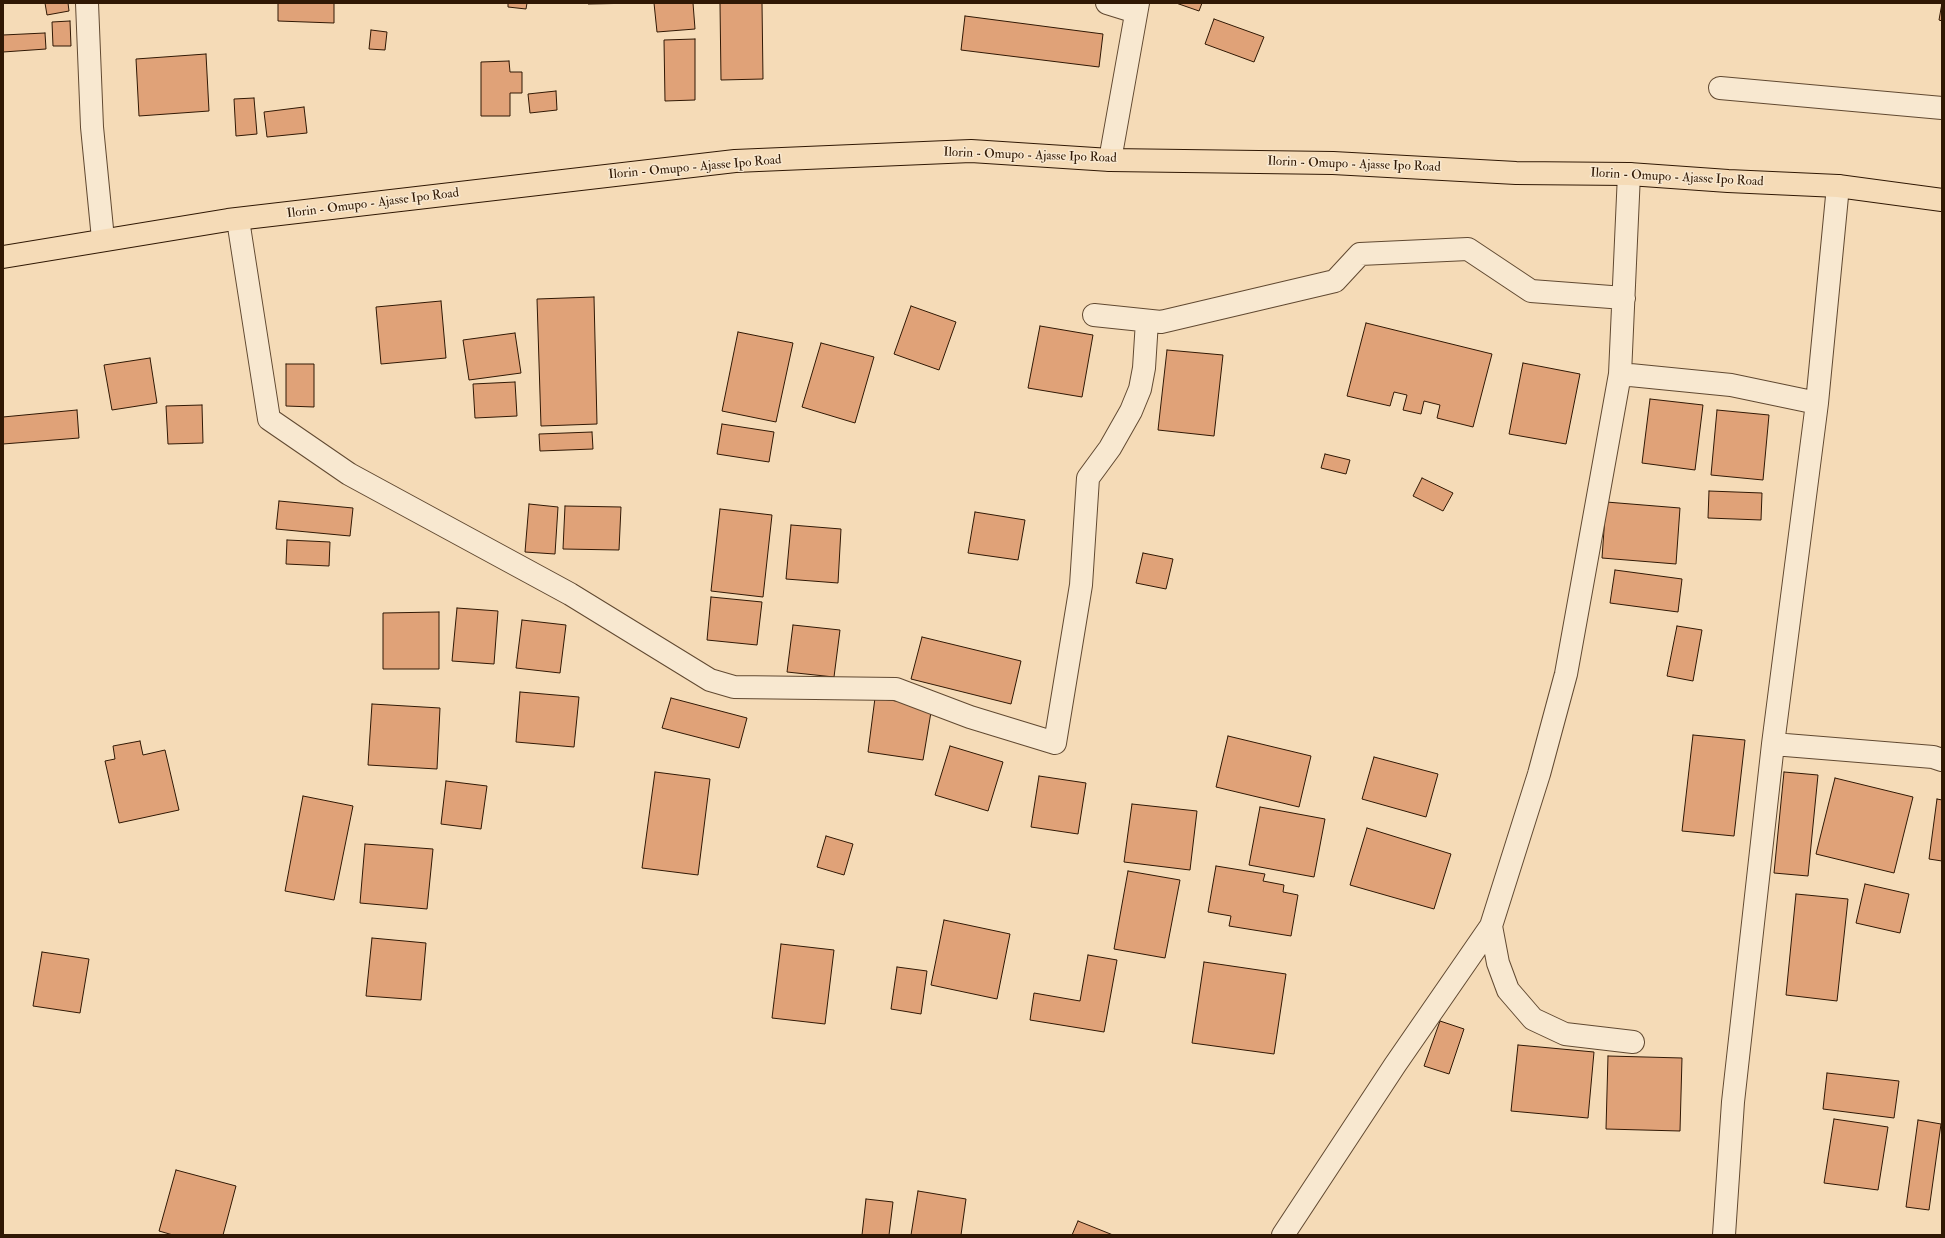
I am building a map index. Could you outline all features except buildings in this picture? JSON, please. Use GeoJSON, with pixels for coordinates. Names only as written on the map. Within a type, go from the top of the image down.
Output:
{"type":"FeatureCollection","features":[{"type":"Feature","properties":{"kind":"highway","name":"Ilorin - Omupo - Ajasse Ipo Road"},"geometry":{"type":"LineString","coordinates":[[3,257],[103,239],[238,220],[735,162],[971,151],[1110,160],[1333,162],[1516,172],[1629,174],[1838,186],[1942,200]]}},
{"type":"Feature","properties":{"kind":"street"},"geometry":{"type":"LineString","coordinates":[[87,3],[92,127],[103,239]]}},
{"type":"Feature","properties":{"kind":"street"},"geometry":{"type":"LineString","coordinates":[[1107,3],[1137,7],[1110,160]]}},
{"type":"Feature","properties":{"kind":"street"},"geometry":{"type":"LineString","coordinates":[[1720,88],[1942,108]]}},
{"type":"Feature","properties":{"kind":"street"},"geometry":{"type":"LineString","coordinates":[[1283,1235],[1400,1058],[1491,926],[1539,774],[1566,674],[1620,374],[1629,174]]}},
{"type":"Feature","properties":{"kind":"street"},"geometry":{"type":"LineString","coordinates":[[1724,1235],[1733,1102],[1773,744],[1817,403],[1838,186]]}},
{"type":"Feature","properties":{"kind":"street"},"geometry":{"type":"LineString","coordinates":[[238,220],[269,419],[349,474],[570,594],[710,680],[734,687],[896,689],[970,717],[1055,743],[1081,585],[1088,478],[1117,436],[1131,411],[1140,389],[1144,368],[1147,321]]}},
{"type":"Feature","properties":{"kind":"street"},"geometry":{"type":"LineString","coordinates":[[1094,315],[1161,322],[1336,281],[1360,254],[1468,249],[1531,291],[1624,298]]}},
{"type":"Feature","properties":{"kind":"street"},"geometry":{"type":"LineString","coordinates":[[1620,374],[1731,385],[1817,403]]}},
{"type":"Feature","properties":{"kind":"street"},"geometry":{"type":"LineString","coordinates":[[1773,744],[1942,760]]}},
{"type":"Feature","properties":{"kind":"street"},"geometry":{"type":"LineString","coordinates":[[1491,926],[1498,963],[1508,990],[1533,1019],[1565,1034],[1633,1042]]}}]}
